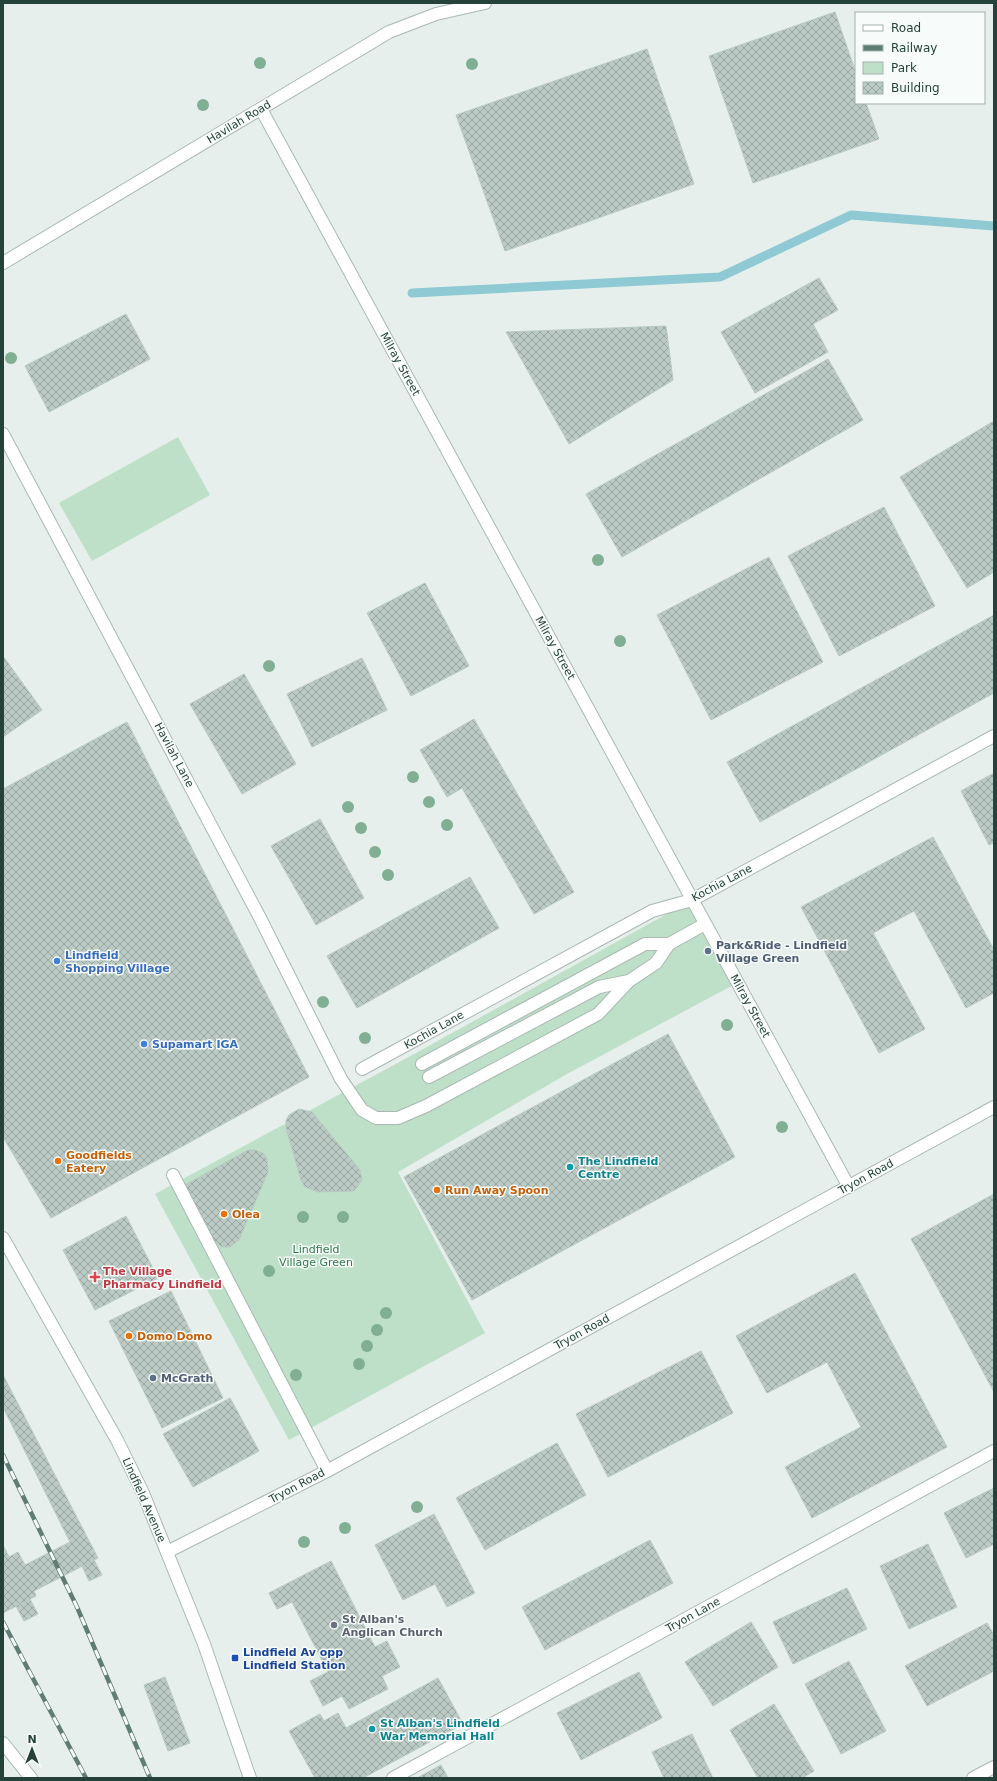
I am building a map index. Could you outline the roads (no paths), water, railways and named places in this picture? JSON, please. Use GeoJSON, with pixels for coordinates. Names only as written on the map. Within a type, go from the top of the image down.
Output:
{"type":"FeatureCollection","features":[{"type":"Feature","properties":{"kind":"street","name":"Havilah Road"},"geometry":{"type":"LineString","coordinates":[[3,263],[390,32],[436,14],[485,3]]}},
{"type":"Feature","properties":{"kind":"street","name":"Milray Street"},"geometry":{"type":"LineString","coordinates":[[261,109],[849,1186]]}},
{"type":"Feature","properties":{"kind":"street","name":"Havilah Lane"},"geometry":{"type":"LineString","coordinates":[[3,434],[255,909],[341,1079],[362,1110],[376,1118],[398,1118],[426,1106],[598,1014],[629,981]]}},
{"type":"Feature","properties":{"kind":"street","name":"Kochia Lane"},"geometry":{"type":"LineString","coordinates":[[362,1069],[652,911],[692,900],[994,736]]}},
{"type":"Feature","properties":{"kind":"street"},"geometry":{"type":"LineString","coordinates":[[429,1077],[599,987],[629,981],[656,963],[669,944],[705,924]]}},
{"type":"Feature","properties":{"kind":"street"},"geometry":{"type":"LineString","coordinates":[[422,1064],[645,944],[669,944]]}},
{"type":"Feature","properties":{"kind":"street","name":"Tryon Road"},"geometry":{"type":"LineString","coordinates":[[167,1552],[327,1471],[994,1108]]}},
{"type":"Feature","properties":{"kind":"street"},"geometry":{"type":"LineString","coordinates":[[173,1175],[327,1471]]}},
{"type":"Feature","properties":{"kind":"street","name":"Lindfield Avenue"},"geometry":{"type":"LineString","coordinates":[[3,1238],[117,1440],[167,1552],[204,1644],[250,1778]]}},
{"type":"Feature","properties":{"kind":"street","name":"Tryon Lane"},"geometry":{"type":"LineString","coordinates":[[392,1778],[994,1451]]}},
{"type":"Feature","properties":{"kind":"street"},"geometry":{"type":"LineString","coordinates":[[3,1743],[31,1778]]}},
{"type":"Feature","properties":{"kind":"street"},"geometry":{"type":"LineString","coordinates":[[973,1778],[994,1766]]}},
{"type":"Feature","properties":{"kind":"waterway"},"geometry":{"type":"LineString","coordinates":[[412,293],[720,277],[851,215],[994,226]]}},
{"type":"Feature","properties":{"kind":"railway"},"geometry":{"type":"LineString","coordinates":[[3,1455],[77,1607],[150,1778]]}},
{"type":"Feature","properties":{"kind":"railway"},"geometry":{"type":"LineString","coordinates":[[3,1622],[86,1778]]}},
{"type":"Feature","properties":{"kind":"place","name":"Park&Ride - Lindfield Village Green"},"geometry":{"type":"Point","coordinates":[708,951]}},
{"type":"Feature","properties":{"kind":"place","name":"Lindfield Shopping Village"},"geometry":{"type":"Point","coordinates":[57,961]}},
{"type":"Feature","properties":{"kind":"place","name":"Supamart IGA"},"geometry":{"type":"Point","coordinates":[144,1044]}},
{"type":"Feature","properties":{"kind":"place","name":"Goodfields Eatery"},"geometry":{"type":"Point","coordinates":[58,1161]}},
{"type":"Feature","properties":{"kind":"place","name":"The Lindfield Centre"},"geometry":{"type":"Point","coordinates":[570,1167]}},
{"type":"Feature","properties":{"kind":"place","name":"Run Away Spoon"},"geometry":{"type":"Point","coordinates":[437,1190]}},
{"type":"Feature","properties":{"kind":"place","name":"Olea"},"geometry":{"type":"Point","coordinates":[224,1214]}},
{"type":"Feature","properties":{"kind":"place","name":"The Village Pharmacy Lindfield"},"geometry":{"type":"Point","coordinates":[95,1277]}},
{"type":"Feature","properties":{"kind":"place","name":"Domo Domo"},"geometry":{"type":"Point","coordinates":[129,1336]}},
{"type":"Feature","properties":{"kind":"place","name":"McGrath"},"geometry":{"type":"Point","coordinates":[153,1378]}},
{"type":"Feature","properties":{"kind":"place","name":"St Alban's Anglican Church"},"geometry":{"type":"Point","coordinates":[334,1625]}},
{"type":"Feature","properties":{"kind":"place","name":"Lindfield Av opp Lindfield Station"},"geometry":{"type":"Point","coordinates":[235,1658]}},
{"type":"Feature","properties":{"kind":"place","name":"St Alban's Lindfield War Memorial Hall"},"geometry":{"type":"Point","coordinates":[372,1729]}},
{"type":"Feature","properties":{"kind":"park label","name":"Lindfield Village Green"},"geometry":{"type":"Point","coordinates":[316,1255]}}]}
